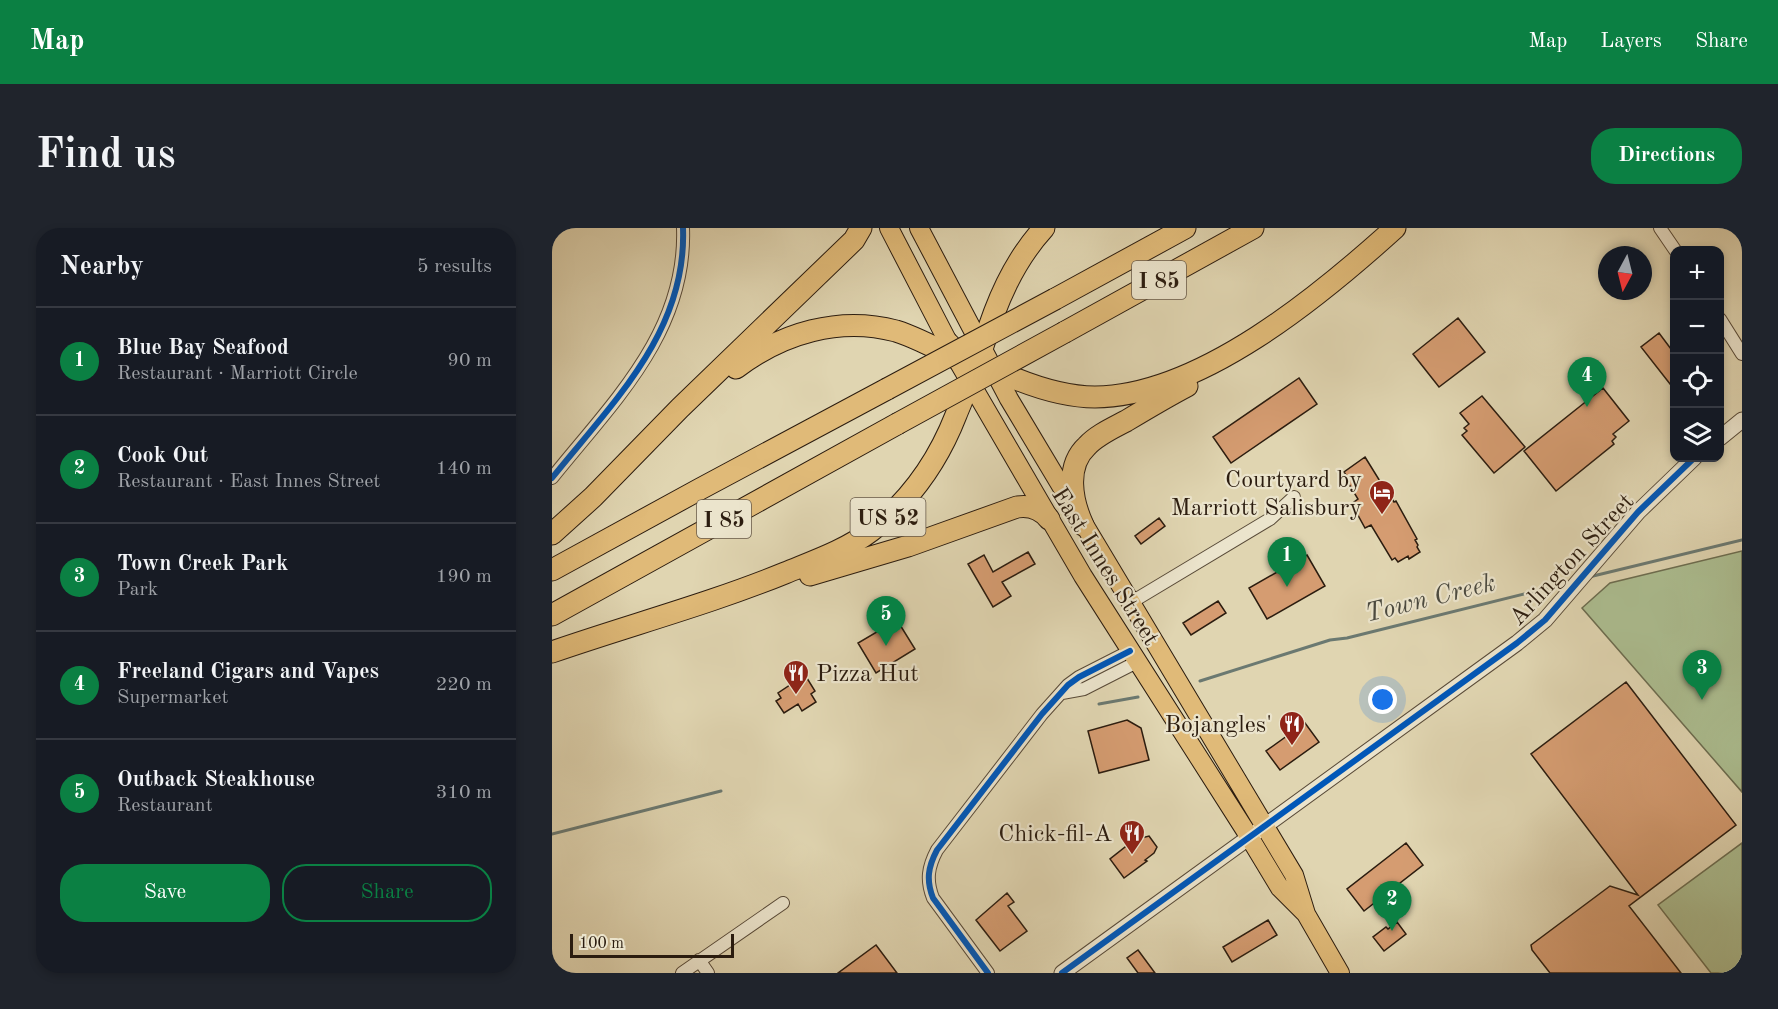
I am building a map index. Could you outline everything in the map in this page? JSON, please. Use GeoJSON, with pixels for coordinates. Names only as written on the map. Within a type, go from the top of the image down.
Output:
{"type":"FeatureCollection","features":[{"type":"Feature","properties":{"kind":"highway"},"geometry":{"type":"LineString","coordinates":[[552,534],[593,497],[687,401],[854,240],[861,228]]}},
{"type":"Feature","properties":{"kind":"highway"},"geometry":{"type":"LineString","coordinates":[[976,365],[1009,278],[1023,254],[1044,228]]}},
{"type":"Feature","properties":{"kind":"highway","name":"I 85"},"geometry":{"type":"LineString","coordinates":[[552,570],[1185,228]]}},
{"type":"Feature","properties":{"kind":"highway","name":"I 85"},"geometry":{"type":"LineString","coordinates":[[552,615],[1253,228]]}},
{"type":"Feature","properties":{"kind":"highway"},"geometry":{"type":"LineString","coordinates":[[1083,525],[1075,500],[1073,479],[1078,458],[1088,445],[1215,369],[1260,339],[1349,269],[1395,228]]}},
{"type":"Feature","properties":{"kind":"highway"},"geometry":{"type":"LineString","coordinates":[[634,457],[746,361],[771,345],[798,334],[836,326],[876,328],[914,338],[976,365],[1035,386],[1063,394],[1092,397],[1131,393],[1169,382],[1204,366],[1301,307]]}},
{"type":"Feature","properties":{"kind":"highway","name":"US 52"},"geometry":{"type":"LineString","coordinates":[[552,652],[751,587],[831,554],[857,540],[881,523],[909,495],[933,464],[976,365]]}},
{"type":"Feature","properties":{"kind":"highway"},"geometry":{"type":"LineString","coordinates":[[702,604],[886,553],[1017,507],[1035,508],[1049,519]]}},
{"type":"Feature","properties":{"kind":"main road","name":"East Innes Street"},"geometry":{"type":"LineString","coordinates":[[889,228],[976,365],[1083,525],[1266,827],[1294,875],[1306,914],[1340,973]]}},
{"type":"Feature","properties":{"kind":"main road","name":"East Innes Street"},"geometry":{"type":"LineString","coordinates":[[919,228],[976,365],[1049,519],[1280,888],[1306,914]]}},
{"type":"Feature","properties":{"kind":"street"},"geometry":{"type":"LineString","coordinates":[[552,478],[640,368],[661,333],[677,287],[684,247],[683,228]]}},
{"type":"Feature","properties":{"kind":"street"},"geometry":{"type":"LineString","coordinates":[[1660,228],[1672,246]]}},
{"type":"Feature","properties":{"kind":"street"},"geometry":{"type":"LineString","coordinates":[[1724,327],[1742,354]]}},
{"type":"Feature","properties":{"kind":"street"},"geometry":{"type":"LineString","coordinates":[[1724,434],[1742,420]]}},
{"type":"Feature","properties":{"kind":"street","name":"Arlington Street"},"geometry":{"type":"LineString","coordinates":[[1062,973],[1470,678],[1545,620],[1638,512],[1690,462]]}},
{"type":"Feature","properties":{"kind":"street"},"geometry":{"type":"LineString","coordinates":[[1130,603],[1277,515],[1294,497]]}},
{"type":"Feature","properties":{"kind":"street"},"geometry":{"type":"LineString","coordinates":[[988,973],[933,898],[928,887],[927,875],[937,850],[1028,732],[1068,685],[1078,677],[1134,656]]}},
{"type":"Feature","properties":{"kind":"street"},"geometry":{"type":"LineString","coordinates":[[682,973],[783,903]]}},
{"type":"Feature","properties":{"kind":"street"},"geometry":{"type":"LineString","coordinates":[[699,960],[708,973]]}},
{"type":"Feature","properties":{"kind":"green space"},"geometry":{"type":"Polygon","coordinates":[[[1742,551],[1742,792],[1582,608],[1610,583],[1742,551]]]}},
{"type":"Feature","properties":{"kind":"green space"},"geometry":{"type":"Polygon","coordinates":[[[1742,843],[1742,973],[1711,973],[1658,905],[1742,843]]]}},
{"type":"Feature","properties":{"kind":"building"},"geometry":{"type":"Polygon","coordinates":[[[1458,318],[1485,352],[1439,387],[1413,354],[1458,318]]]}},
{"type":"Feature","properties":{"kind":"building"},"geometry":{"type":"Polygon","coordinates":[[[1659,333],[1670,348],[1670,384],[1641,347],[1659,333]]]}},
{"type":"Feature","properties":{"kind":"building"},"geometry":{"type":"Polygon","coordinates":[[[1299,378],[1317,404],[1231,463],[1213,437],[1299,378]]]}},
{"type":"Feature","properties":{"kind":"building"},"geometry":{"type":"Polygon","coordinates":[[[1603,388],[1629,421],[1613,434],[1616,437],[1612,441],[1614,444],[1556,491],[1524,451],[1603,388]]]}},
{"type":"Feature","properties":{"kind":"building"},"geometry":{"type":"Polygon","coordinates":[[[1482,396],[1525,447],[1494,473],[1462,435],[1467,431],[1464,428],[1469,424],[1460,413],[1482,396]]]}},
{"type":"Feature","properties":{"kind":"building","name":"Courtyard by Marriott Salisbury"},"geometry":{"type":"Polygon","coordinates":[[[1365,457],[1386,491],[1394,502],[1396,501],[1417,539],[1415,540],[1420,552],[1409,559],[1408,556],[1398,562],[1395,558],[1392,560],[1371,525],[1365,528],[1354,508],[1356,506],[1354,502],[1358,499],[1344,476],[1346,475],[1344,472],[1365,457]]]}},
{"type":"Feature","properties":{"kind":"building"},"geometry":{"type":"Polygon","coordinates":[[[1159,518],[1165,526],[1141,544],[1135,536],[1159,518]]]}},
{"type":"Feature","properties":{"kind":"building"},"geometry":{"type":"Polygon","coordinates":[[[1028,552],[1035,564],[1002,582],[1011,596],[993,607],[968,564],[984,555],[993,572],[1028,552]]]}},
{"type":"Feature","properties":{"kind":"building"},"geometry":{"type":"Polygon","coordinates":[[[1307,555],[1325,586],[1267,619],[1249,588],[1307,555]]]}},
{"type":"Feature","properties":{"kind":"building"},"geometry":{"type":"Polygon","coordinates":[[[1218,601],[1226,613],[1191,635],[1183,623],[1218,601]]]}},
{"type":"Feature","properties":{"kind":"building"},"geometry":{"type":"Polygon","coordinates":[[[897,620],[915,649],[876,673],[858,643],[897,620]]]}},
{"type":"Feature","properties":{"kind":"building","name":"Pizza Hut"},"geometry":{"type":"Polygon","coordinates":[[[805,675],[815,691],[811,694],[816,702],[802,711],[798,704],[784,713],[776,701],[781,698],[778,693],[805,675]]]}},
{"type":"Feature","properties":{"kind":"building"},"geometry":{"type":"Polygon","coordinates":[[[1626,682],[1736,825],[1629,906],[1681,973],[1550,973],[1532,950],[1531,945],[1610,886],[1638,895],[1531,754],[1626,682]]]}},
{"type":"Feature","properties":{"kind":"building"},"geometry":{"type":"Polygon","coordinates":[[[1127,720],[1141,728],[1149,760],[1099,773],[1088,731],[1127,720]]]}},
{"type":"Feature","properties":{"kind":"building","name":"Bojangles'"},"geometry":{"type":"Polygon","coordinates":[[[1305,723],[1319,742],[1280,770],[1266,751],[1305,723]]]}},
{"type":"Feature","properties":{"kind":"building","name":"Chick-fil-A"},"geometry":{"type":"Polygon","coordinates":[[[1149,836],[1157,847],[1154,853],[1124,878],[1110,859],[1134,840],[1149,836]]]}},
{"type":"Feature","properties":{"kind":"building"},"geometry":{"type":"Polygon","coordinates":[[[1406,843],[1423,865],[1364,911],[1347,889],[1406,843]]]}},
{"type":"Feature","properties":{"kind":"building"},"geometry":{"type":"Polygon","coordinates":[[[1007,893],[1014,902],[1008,906],[1027,931],[1000,951],[976,920],[1007,893]]]}},
{"type":"Feature","properties":{"kind":"building"},"geometry":{"type":"Polygon","coordinates":[[[1268,920],[1277,935],[1232,962],[1223,947],[1268,920]]]}},
{"type":"Feature","properties":{"kind":"building"},"geometry":{"type":"Polygon","coordinates":[[[1397,922],[1406,934],[1384,951],[1373,937],[1397,922]]]}},
{"type":"Feature","properties":{"kind":"building"},"geometry":{"type":"Polygon","coordinates":[[[876,945],[897,973],[838,973],[876,945]]]}},
{"type":"Feature","properties":{"kind":"building"},"geometry":{"type":"Polygon","coordinates":[[[1138,950],[1155,973],[1138,973],[1127,958],[1138,950]]]}},
{"type":"Feature","properties":{"kind":"waterway","name":"Town Creek"},"geometry":{"type":"LineString","coordinates":[[1589,577],[1742,540]]}},
{"type":"Feature","properties":{"kind":"waterway","name":"Town Creek"},"geometry":{"type":"LineString","coordinates":[[1200,681],[1330,640],[1347,638],[1568,583]]}},
{"type":"Feature","properties":{"kind":"waterway","name":"Town Creek"},"geometry":{"type":"LineString","coordinates":[[1099,704],[1138,697]]}},
{"type":"Feature","properties":{"kind":"waterway","name":"Town Creek"},"geometry":{"type":"LineString","coordinates":[[552,834],[721,791]]}},
{"type":"Feature","properties":{"kind":"cycle path"},"geometry":{"type":"LineString","coordinates":[[552,478],[621,393],[642,364],[659,333],[673,300],[681,266],[683,228]]}},
{"type":"Feature","properties":{"kind":"cycle path"},"geometry":{"type":"LineString","coordinates":[[1062,973],[1517,643],[1545,620],[1638,512],[1690,462]]}},
{"type":"Feature","properties":{"kind":"cycle path"},"geometry":{"type":"LineString","coordinates":[[988,973],[933,898],[929,879],[934,856],[1042,714],[1068,685],[1130,651]]}},
{"type":"Feature","properties":{"kind":"place","name":"Freeland Cigars and Vapes"},"geometry":{"type":"Point","coordinates":[1587,407]}},
{"type":"Feature","properties":{"kind":"place","name":"Courtyard by Marriott Salisbury"},"geometry":{"type":"Point","coordinates":[1382,516]}},
{"type":"Feature","properties":{"kind":"place","name":"Blue Bay Seafood"},"geometry":{"type":"Point","coordinates":[1287,587]}},
{"type":"Feature","properties":{"kind":"place","name":"Outback Steakhouse"},"geometry":{"type":"Point","coordinates":[886,646]}},
{"type":"Feature","properties":{"kind":"place","name":"Pizza Hut"},"geometry":{"type":"Point","coordinates":[796,696]}},
{"type":"Feature","properties":{"kind":"place","name":"Town Creek Park"},"geometry":{"type":"Point","coordinates":[1702,700]}},
{"type":"Feature","properties":{"kind":"place","name":"Bojangles'"},"geometry":{"type":"Point","coordinates":[1292,747]}},
{"type":"Feature","properties":{"kind":"place","name":"Chick-fil-A"},"geometry":{"type":"Point","coordinates":[1132,856]}},
{"type":"Feature","properties":{"kind":"place","name":"Cook Out"},"geometry":{"type":"Point","coordinates":[1392,931]}}]}
